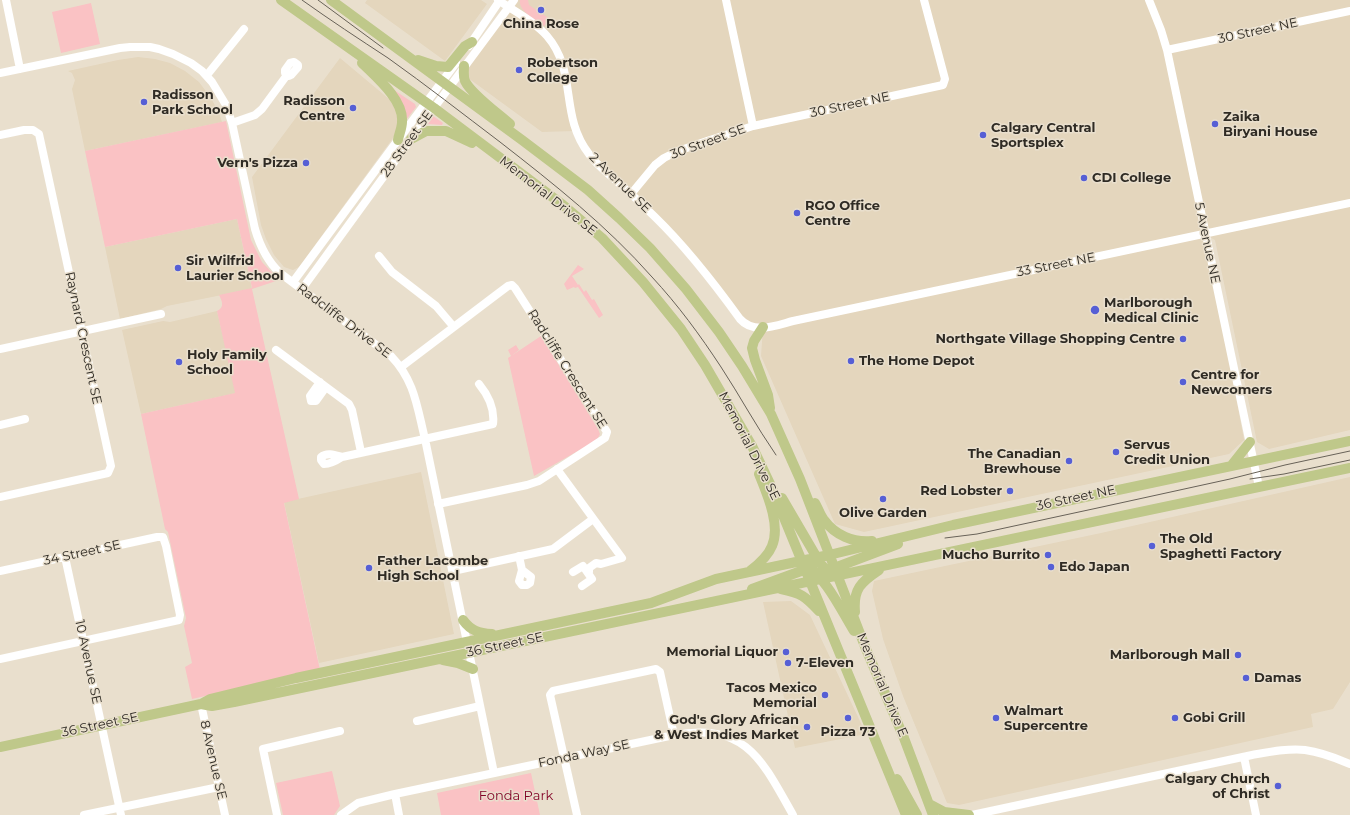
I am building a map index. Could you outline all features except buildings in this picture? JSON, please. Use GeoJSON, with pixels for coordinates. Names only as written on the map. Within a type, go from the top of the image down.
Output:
{"type":"FeatureCollection","features":[{"type":"Feature","properties":{"kind":"main road","name":"Memorial Drive SE"},"geometry":{"type":"LineString","coordinates":[[281,0],[430,105],[568,209],[602,238],[643,282],[681,330],[705,365],[752,446],[771,486],[820,569]]}},
{"type":"Feature","properties":{"kind":"main road"},"geometry":{"type":"LineString","coordinates":[[331,0],[588,190],[650,248],[686,289],[719,332],[771,414],[800,479],[829,555]]}},
{"type":"Feature","properties":{"kind":"main road"},"geometry":{"type":"LineString","coordinates":[[411,58],[436,66],[448,67],[465,46],[472,42]]}},
{"type":"Feature","properties":{"kind":"main road"},"geometry":{"type":"LineString","coordinates":[[347,47],[397,102],[401,113],[402,122],[398,140]]}},
{"type":"Feature","properties":{"kind":"main road"},"geometry":{"type":"LineString","coordinates":[[464,66],[466,82],[472,90],[518,131],[522,140]]}},
{"type":"Feature","properties":{"kind":"main road"},"geometry":{"type":"LineString","coordinates":[[411,139],[426,131],[446,130],[497,155]]}},
{"type":"Feature","properties":{"kind":"main road"},"geometry":{"type":"LineString","coordinates":[[763,327],[754,341],[752,348],[768,395],[771,414]]}},
{"type":"Feature","properties":{"kind":"main road","name":"36 Street NE"},"geometry":{"type":"LineString","coordinates":[[829,555],[980,519],[1350,441]]}},
{"type":"Feature","properties":{"kind":"main road"},"geometry":{"type":"LineString","coordinates":[[1231,466],[1250,442]]}},
{"type":"Feature","properties":{"kind":"main road"},"geometry":{"type":"LineString","coordinates":[[748,572],[762,560],[772,546],[775,537],[774,522],[770,504],[753,457],[752,446]]}},
{"type":"Feature","properties":{"kind":"main road"},"geometry":{"type":"LineString","coordinates":[[810,581],[820,569],[884,567],[1350,468]]}},
{"type":"Feature","properties":{"kind":"main road"},"geometry":{"type":"LineString","coordinates":[[800,479],[810,492],[824,520],[840,535],[856,541],[893,540]]}},
{"type":"Feature","properties":{"kind":"main road"},"geometry":{"type":"LineString","coordinates":[[771,486],[779,492],[820,569],[866,650]]}},
{"type":"Feature","properties":{"kind":"main road"},"geometry":{"type":"LineString","coordinates":[[739,595],[750,589],[895,546],[907,537]]}},
{"type":"Feature","properties":{"kind":"main road","name":"Memorial Drive E"},"geometry":{"type":"LineString","coordinates":[[829,555],[820,569],[855,620],[866,650],[895,716],[933,815]]}},
{"type":"Feature","properties":{"kind":"main road"},"geometry":{"type":"LineString","coordinates":[[855,620],[855,597],[858,589],[864,581],[884,567]]}},
{"type":"Feature","properties":{"kind":"main road","name":"36 Street SE"},"geometry":{"type":"LineString","coordinates":[[0,747],[201,704],[210,699],[296,678],[651,602],[701,584],[748,572],[820,569]]}},
{"type":"Feature","properties":{"kind":"main road","name":"36 Street SE"},"geometry":{"type":"LineString","coordinates":[[201,704],[212,706],[810,581]]}},
{"type":"Feature","properties":{"kind":"main road","name":"Memorial Drive E"},"geometry":{"type":"LineString","coordinates":[[810,581],[906,815]]}},
{"type":"Feature","properties":{"kind":"main road"},"geometry":{"type":"LineString","coordinates":[[778,588],[801,594],[810,601],[824,617]]}},
{"type":"Feature","properties":{"kind":"main road"},"geometry":{"type":"LineString","coordinates":[[463,620],[475,631],[502,634]]}},
{"type":"Feature","properties":{"kind":"main road"},"geometry":{"type":"LineString","coordinates":[[437,659],[458,663],[473,669]]}},
{"type":"Feature","properties":{"kind":"main road"},"geometry":{"type":"LineString","coordinates":[[876,741],[917,815]]}},
{"type":"Feature","properties":{"kind":"main road"},"geometry":{"type":"LineString","coordinates":[[899,799],[899,815]]}},
{"type":"Feature","properties":{"kind":"main road"},"geometry":{"type":"LineString","coordinates":[[929,804],[944,812],[969,815]]}},
{"type":"Feature","properties":{"kind":"street"},"geometry":{"type":"LineString","coordinates":[[0,73],[20,69],[6,0]]}},
{"type":"Feature","properties":{"kind":"street","name":"28 Street SE"},"geometry":{"type":"LineString","coordinates":[[293,282],[398,140],[430,105],[446,84],[499,0]]}},
{"type":"Feature","properties":{"kind":"street","name":"2 Avenue SE"},"geometry":{"type":"LineString","coordinates":[[499,0],[538,28],[552,43],[560,55],[565,69],[571,112],[578,138],[589,155],[679,242],[721,292],[743,322],[752,327],[763,327]]}},
{"type":"Feature","properties":{"kind":"street","name":"28 Street SE"},"geometry":{"type":"LineString","coordinates":[[446,84],[464,66],[514,0]]}},
{"type":"Feature","properties":{"kind":"street"},"geometry":{"type":"LineString","coordinates":[[726,0],[753,126]]}},
{"type":"Feature","properties":{"kind":"street","name":"30 Street NE"},"geometry":{"type":"LineString","coordinates":[[753,126],[943,85],[945,79],[924,0]]}},
{"type":"Feature","properties":{"kind":"street","name":"5 Avenue NE"},"geometry":{"type":"LineString","coordinates":[[1149,0],[1167,50],[1259,488]]}},
{"type":"Feature","properties":{"kind":"street","name":"30 Street NE"},"geometry":{"type":"LineString","coordinates":[[1167,50],[1350,11]]}},
{"type":"Feature","properties":{"kind":"street"},"geometry":{"type":"LineString","coordinates":[[207,75],[244,29]]}},
{"type":"Feature","properties":{"kind":"street","name":"Radcliffe Drive SE"},"geometry":{"type":"LineString","coordinates":[[20,69],[120,48],[150,47],[179,56],[191,63],[207,75],[222,96],[232,123],[255,229],[266,257],[274,267],[391,356],[401,367],[410,382],[425,440],[494,773]]}},
{"type":"Feature","properties":{"kind":"street"},"geometry":{"type":"LineString","coordinates":[[232,123],[255,115],[262,109],[287,75]]}},
{"type":"Feature","properties":{"kind":"street","name":"28 Street SE"},"geometry":{"type":"LineString","coordinates":[[302,289],[411,139],[430,105]]}},
{"type":"Feature","properties":{"kind":"street","name":"30 Street SE"},"geometry":{"type":"LineString","coordinates":[[631,194],[655,164],[664,158],[678,151],[753,126]]}},
{"type":"Feature","properties":{"kind":"street","name":"Raynard Crescent SE"},"geometry":{"type":"LineString","coordinates":[[0,135],[29,130],[33,130],[39,134],[111,466],[108,473],[0,497]]}},
{"type":"Feature","properties":{"kind":"street","name":"33 Street NE"},"geometry":{"type":"LineString","coordinates":[[763,327],[997,277],[1205,235],[1350,203]]}},
{"type":"Feature","properties":{"kind":"street"},"geometry":{"type":"LineString","coordinates":[[379,256],[392,272],[436,306],[453,326]]}},
{"type":"Feature","properties":{"kind":"street","name":"Radcliffe Crescent SE"},"geometry":{"type":"LineString","coordinates":[[401,367],[453,326],[508,286],[512,285],[607,432],[605,438],[539,481],[527,485],[438,504]]}},
{"type":"Feature","properties":{"kind":"street"},"geometry":{"type":"LineString","coordinates":[[0,349],[162,314]]}},
{"type":"Feature","properties":{"kind":"street"},"geometry":{"type":"LineString","coordinates":[[276,350],[349,404],[352,410],[361,452]]}},
{"type":"Feature","properties":{"kind":"street"},"geometry":{"type":"LineString","coordinates":[[342,457],[493,424],[494,417],[489,399],[479,384]]}},
{"type":"Feature","properties":{"kind":"street"},"geometry":{"type":"LineString","coordinates":[[0,425],[25,419]]}},
{"type":"Feature","properties":{"kind":"street"},"geometry":{"type":"LineString","coordinates":[[557,468],[622,558],[601,564],[599,568],[592,572],[588,572]]}},
{"type":"Feature","properties":{"kind":"street"},"geometry":{"type":"LineString","coordinates":[[453,571],[553,549],[593,519]]}},
{"type":"Feature","properties":{"kind":"street","name":"34 Street SE"},"geometry":{"type":"LineString","coordinates":[[0,571],[157,537],[163,538],[180,614],[179,620],[84,641]]}},
{"type":"Feature","properties":{"kind":"street"},"geometry":{"type":"LineString","coordinates":[[519,556],[522,570]]}},
{"type":"Feature","properties":{"kind":"street","name":"10 Avenue SE"},"geometry":{"type":"LineString","coordinates":[[66,557],[120,811]]}},
{"type":"Feature","properties":{"kind":"street"},"geometry":{"type":"LineString","coordinates":[[573,572],[583,566],[588,572],[592,579],[582,586]]}},
{"type":"Feature","properties":{"kind":"street"},"geometry":{"type":"LineString","coordinates":[[0,658],[84,641]]}},
{"type":"Feature","properties":{"kind":"street"},"geometry":{"type":"LineString","coordinates":[[577,815],[550,696],[554,691],[656,669],[660,672],[674,735]]}},
{"type":"Feature","properties":{"kind":"street","name":"8 Avenue SE"},"geometry":{"type":"LineString","coordinates":[[201,704],[225,815]]}},
{"type":"Feature","properties":{"kind":"street"},"geometry":{"type":"LineString","coordinates":[[417,721],[480,706]]}},
{"type":"Feature","properties":{"kind":"street"},"geometry":{"type":"LineString","coordinates":[[277,815],[263,749],[340,731]]}},
{"type":"Feature","properties":{"kind":"street","name":"Fonda Way SE"},"geometry":{"type":"LineString","coordinates":[[341,815],[358,803],[395,794],[674,735],[700,732],[713,733],[731,738],[751,750],[767,770],[792,815]]}},
{"type":"Feature","properties":{"kind":"street"},"geometry":{"type":"LineString","coordinates":[[972,815],[1273,752],[1306,750],[1336,758],[1350,764]]}},
{"type":"Feature","properties":{"kind":"street"},"geometry":{"type":"LineString","coordinates":[[1244,757],[1256,815]]}},
{"type":"Feature","properties":{"kind":"street"},"geometry":{"type":"LineString","coordinates":[[84,815],[120,811],[219,786]]}},
{"type":"Feature","properties":{"kind":"street"},"geometry":{"type":"LineString","coordinates":[[395,794],[399,815]]}},
{"type":"Feature","properties":{"kind":"shaded area"},"geometry":{"type":"Polygon","coordinates":[[[367,0],[481,0],[487,4],[445,61],[365,3],[367,0]]]}},
{"type":"Feature","properties":{"kind":"shaded area"},"geometry":{"type":"Polygon","coordinates":[[[514,0],[1350,0],[1350,430],[1269,449],[1257,442],[1215,240],[1206,235],[1244,440],[1229,454],[864,532],[835,524],[761,356],[763,328],[752,327],[702,269],[598,164],[575,131],[542,132],[464,75],[514,0]]]}},
{"type":"Feature","properties":{"kind":"shaded area","name":"Radisson Park School"},"geometry":{"type":"Polygon","coordinates":[[[138,57],[170,63],[185,71],[199,82],[211,98],[222,122],[85,151],[72,89],[75,80],[72,73],[68,71],[138,57]]]}},
{"type":"Feature","properties":{"kind":"shaded area"},"geometry":{"type":"Polygon","coordinates":[[[340,58],[389,99],[398,116],[398,131],[299,267],[293,270],[284,267],[274,255],[266,239],[261,225],[252,177],[340,58]]]}},
{"type":"Feature","properties":{"kind":"shaded area","name":"Sir Wilfrid Laurier School"},"geometry":{"type":"Polygon","coordinates":[[[237,219],[252,289],[167,306],[161,309],[120,319],[105,247],[237,219]]]}},
{"type":"Feature","properties":{"kind":"shaded area","name":"Holy Family School"},"geometry":{"type":"Polygon","coordinates":[[[217,311],[236,393],[141,414],[122,330],[163,321],[170,322],[217,311]]]}},
{"type":"Feature","properties":{"kind":"shaded area","name":"Father Lacombe High School"},"geometry":{"type":"Polygon","coordinates":[[[421,472],[454,634],[319,663],[284,502],[421,472]]]}},
{"type":"Feature","properties":{"kind":"shaded area"},"geometry":{"type":"Polygon","coordinates":[[[1350,477],[1350,682],[1333,709],[1311,714],[1313,727],[959,805],[947,803],[903,696],[883,639],[872,591],[874,581],[1101,533],[1350,477]]]}},
{"type":"Feature","properties":{"kind":"shaded area"},"geometry":{"type":"Polygon","coordinates":[[[791,601],[810,615],[866,734],[795,748],[763,602],[791,601]]]}},
{"type":"Feature","properties":{"kind":"green space"},"geometry":{"type":"Polygon","coordinates":[[[520,0],[528,0],[529,5],[550,19],[544,26],[532,18],[522,8],[520,0]]]}},
{"type":"Feature","properties":{"kind":"green space"},"geometry":{"type":"Polygon","coordinates":[[[91,3],[100,44],[61,53],[52,12],[91,3]]]}},
{"type":"Feature","properties":{"kind":"green space"},"geometry":{"type":"Polygon","coordinates":[[[391,88],[415,104],[416,107],[406,120],[391,88]]]}},
{"type":"Feature","properties":{"kind":"green space"},"geometry":{"type":"Polygon","coordinates":[[[433,116],[443,123],[442,125],[428,124],[433,116]]]}},
{"type":"Feature","properties":{"kind":"green space"},"geometry":{"type":"Polygon","coordinates":[[[226,121],[251,240],[262,262],[279,280],[252,289],[299,499],[284,503],[320,670],[192,699],[185,667],[192,663],[184,626],[186,618],[168,532],[165,529],[141,414],[235,393],[217,311],[222,306],[219,295],[252,288],[237,219],[105,247],[85,151],[226,121]]]}},
{"type":"Feature","properties":{"kind":"green space"},"geometry":{"type":"Polygon","coordinates":[[[578,265],[584,269],[572,276],[584,292],[586,290],[592,300],[594,299],[603,315],[599,318],[578,287],[567,290],[564,284],[578,265]]]}},
{"type":"Feature","properties":{"kind":"green space"},"geometry":{"type":"Polygon","coordinates":[[[541,336],[600,434],[597,440],[534,476],[508,358],[541,336]]]}},
{"type":"Feature","properties":{"kind":"green space"},"geometry":{"type":"Polygon","coordinates":[[[516,345],[519,350],[511,356],[508,350],[516,345]]]}},
{"type":"Feature","properties":{"kind":"green space"},"geometry":{"type":"Polygon","coordinates":[[[332,771],[340,806],[334,815],[283,815],[276,783],[332,771]]]}},
{"type":"Feature","properties":{"kind":"green space","name":"Fonda Park"},"geometry":{"type":"Polygon","coordinates":[[[531,773],[540,815],[441,815],[437,793],[531,773]]]}},
{"type":"Feature","properties":{"kind":"tram line"},"geometry":{"type":"LineString","coordinates":[[302,0],[388,58],[500,142],[560,190],[617,240],[680,309],[721,367],[776,455]]}},
{"type":"Feature","properties":{"kind":"tram line"},"geometry":{"type":"LineString","coordinates":[[318,0],[383,48]]}},
{"type":"Feature","properties":{"kind":"tram line"},"geometry":{"type":"LineString","coordinates":[[945,538],[977,534],[1230,479],[1350,451]]}},
{"type":"Feature","properties":{"kind":"tram line"},"geometry":{"type":"LineString","coordinates":[[1250,479],[1284,474],[1350,460]]}},
{"type":"Feature","properties":{"kind":"place","name":"China Rose"},"geometry":{"type":"Point","coordinates":[541,10]}},
{"type":"Feature","properties":{"kind":"place","name":"Robertson College"},"geometry":{"type":"Point","coordinates":[519,70]}},
{"type":"Feature","properties":{"kind":"place","name":"Radisson Park School"},"geometry":{"type":"Point","coordinates":[144,102]}},
{"type":"Feature","properties":{"kind":"place","name":"Radisson Centre"},"geometry":{"type":"Point","coordinates":[353,108]}},
{"type":"Feature","properties":{"kind":"place","name":"Zaika Biryani House"},"geometry":{"type":"Point","coordinates":[1215,124]}},
{"type":"Feature","properties":{"kind":"place","name":"Calgary Central Sportsplex"},"geometry":{"type":"Point","coordinates":[983,135]}},
{"type":"Feature","properties":{"kind":"place","name":"Vern's Pizza"},"geometry":{"type":"Point","coordinates":[306,163]}},
{"type":"Feature","properties":{"kind":"place","name":"CDI College"},"geometry":{"type":"Point","coordinates":[1084,178]}},
{"type":"Feature","properties":{"kind":"place","name":"RGO Office Centre"},"geometry":{"type":"Point","coordinates":[797,213]}},
{"type":"Feature","properties":{"kind":"place","name":"Sir Wilfrid Laurier School"},"geometry":{"type":"Point","coordinates":[178,268]}},
{"type":"Feature","properties":{"kind":"place","name":"Marlborough Medical Clinic"},"geometry":{"type":"Point","coordinates":[1095,310]}},
{"type":"Feature","properties":{"kind":"place","name":"Northgate Village Shopping Centre"},"geometry":{"type":"Point","coordinates":[1183,339]}},
{"type":"Feature","properties":{"kind":"place","name":"The Home Depot"},"geometry":{"type":"Point","coordinates":[851,361]}},
{"type":"Feature","properties":{"kind":"place","name":"Holy Family School"},"geometry":{"type":"Point","coordinates":[179,362]}},
{"type":"Feature","properties":{"kind":"place","name":"Centre for Newcomers"},"geometry":{"type":"Point","coordinates":[1183,382]}},
{"type":"Feature","properties":{"kind":"place","name":"Servus Credit Union"},"geometry":{"type":"Point","coordinates":[1116,452]}},
{"type":"Feature","properties":{"kind":"place","name":"The Canadian Brewhouse"},"geometry":{"type":"Point","coordinates":[1069,461]}},
{"type":"Feature","properties":{"kind":"place","name":"Red Lobster"},"geometry":{"type":"Point","coordinates":[1010,491]}},
{"type":"Feature","properties":{"kind":"place","name":"Olive Garden"},"geometry":{"type":"Point","coordinates":[883,499]}},
{"type":"Feature","properties":{"kind":"place","name":"The Old Spaghetti Factory"},"geometry":{"type":"Point","coordinates":[1152,546]}},
{"type":"Feature","properties":{"kind":"place","name":"Mucho Burrito"},"geometry":{"type":"Point","coordinates":[1048,555]}},
{"type":"Feature","properties":{"kind":"place","name":"Edo Japan"},"geometry":{"type":"Point","coordinates":[1051,567]}},
{"type":"Feature","properties":{"kind":"place","name":"Father Lacombe High School"},"geometry":{"type":"Point","coordinates":[369,568]}},
{"type":"Feature","properties":{"kind":"place","name":"Memorial Liquor"},"geometry":{"type":"Point","coordinates":[786,652]}},
{"type":"Feature","properties":{"kind":"place","name":"Marlborough Mall"},"geometry":{"type":"Point","coordinates":[1238,655]}},
{"type":"Feature","properties":{"kind":"place","name":"7-Eleven"},"geometry":{"type":"Point","coordinates":[788,663]}},
{"type":"Feature","properties":{"kind":"place","name":"Damas"},"geometry":{"type":"Point","coordinates":[1246,678]}},
{"type":"Feature","properties":{"kind":"place","name":"Tacos Mexico Memorial"},"geometry":{"type":"Point","coordinates":[825,695]}},
{"type":"Feature","properties":{"kind":"place","name":"Pizza 73"},"geometry":{"type":"Point","coordinates":[848,718]}},
{"type":"Feature","properties":{"kind":"place","name":"Walmart Supercentre"},"geometry":{"type":"Point","coordinates":[996,718]}},
{"type":"Feature","properties":{"kind":"place","name":"Gobi Grill"},"geometry":{"type":"Point","coordinates":[1175,718]}},
{"type":"Feature","properties":{"kind":"place","name":"God's Glory African & West Indies Market"},"geometry":{"type":"Point","coordinates":[807,727]}},
{"type":"Feature","properties":{"kind":"place","name":"Calgary Church of Christ"},"geometry":{"type":"Point","coordinates":[1278,786]}}]}
